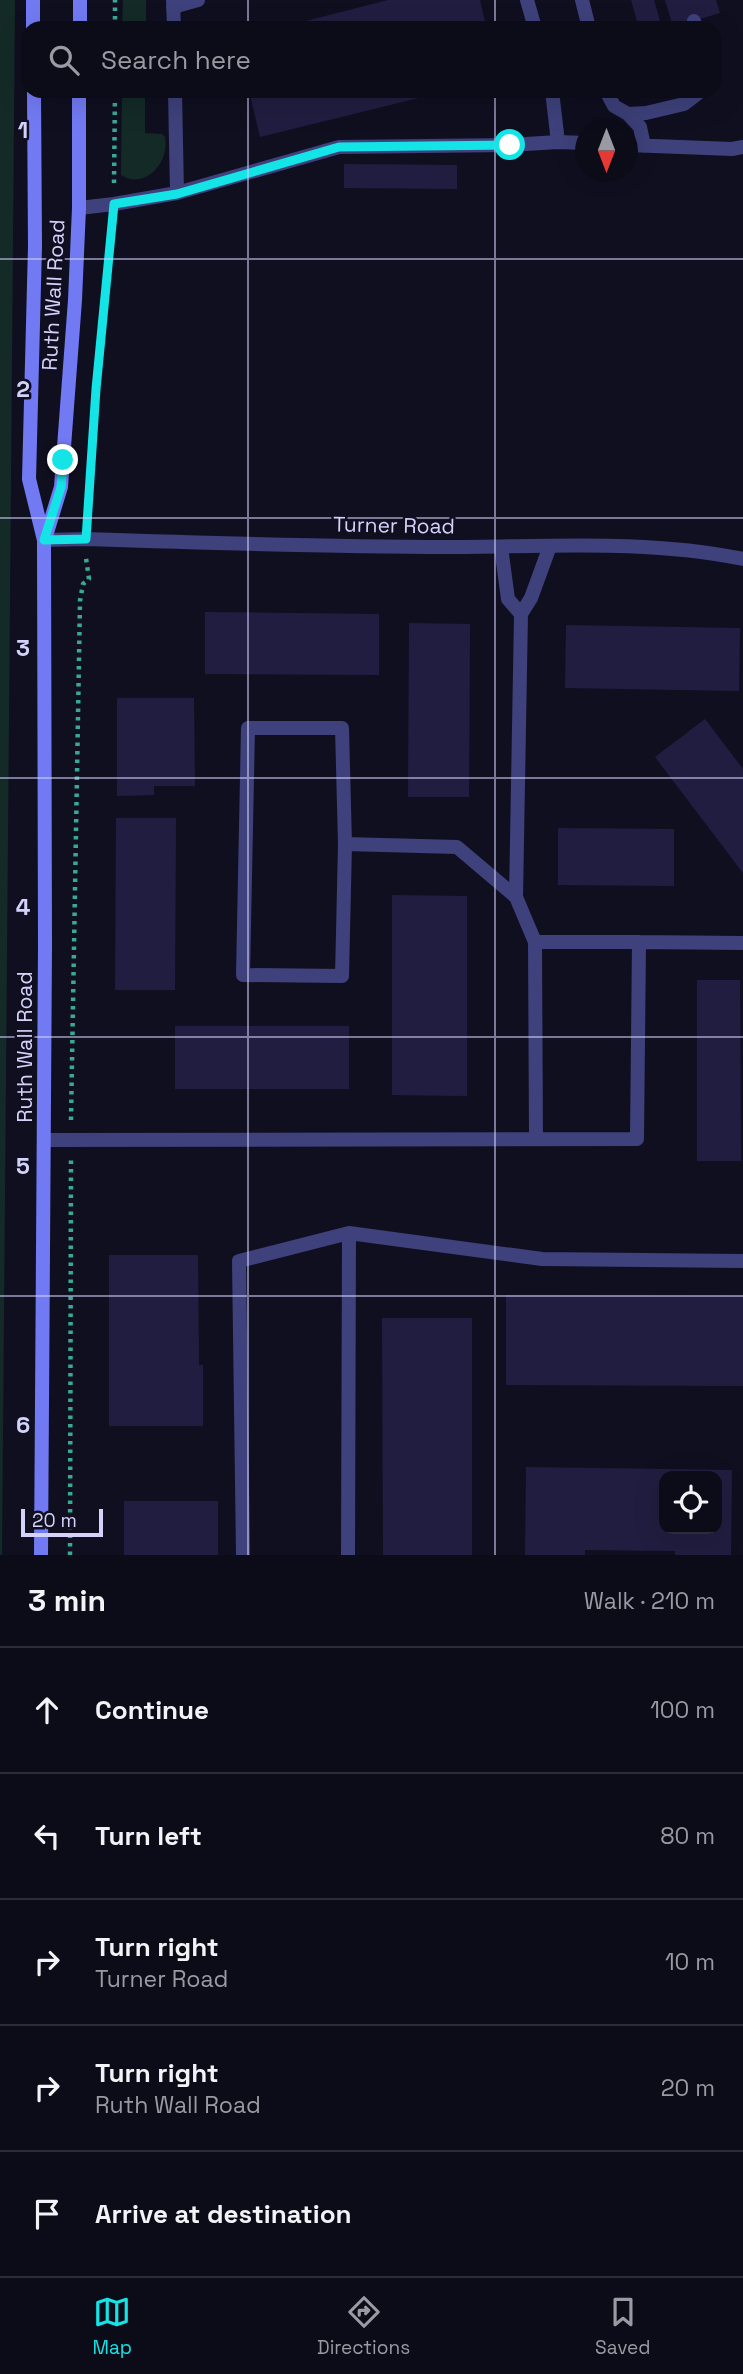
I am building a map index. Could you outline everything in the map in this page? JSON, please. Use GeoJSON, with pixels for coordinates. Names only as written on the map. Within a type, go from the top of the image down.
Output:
{"type":"FeatureCollection","features":[{"type":"Feature","properties":{"kind":"main road"},"geometry":{"type":"LineString","coordinates":[[33,0],[33,21]]}},
{"type":"Feature","properties":{"kind":"main road"},"geometry":{"type":"LineString","coordinates":[[80,0],[80,21]]}},
{"type":"Feature","properties":{"kind":"main road","name":"Ruth Wall Road"},"geometry":{"type":"LineString","coordinates":[[34,98],[35,246],[29,479],[44,540],[41,1555]]}},
{"type":"Feature","properties":{"kind":"main road","name":"Ruth Wall Road"},"geometry":{"type":"LineString","coordinates":[[44,540],[61,487],[75,300],[79,208],[79,98]]}},
{"type":"Feature","properties":{"kind":"street"},"geometry":{"type":"LineString","coordinates":[[173,4],[198,0]]}},
{"type":"Feature","properties":{"kind":"street"},"geometry":{"type":"LineString","coordinates":[[527,0],[533,21]]}},
{"type":"Feature","properties":{"kind":"street"},"geometry":{"type":"LineString","coordinates":[[582,0],[587,21]]}},
{"type":"Feature","properties":{"kind":"street"},"geometry":{"type":"LineString","coordinates":[[175,98],[177,194]]}},
{"type":"Feature","properties":{"kind":"street"},"geometry":{"type":"LineString","coordinates":[[553,98],[558,142]]}},
{"type":"Feature","properties":{"kind":"street"},"geometry":{"type":"LineString","coordinates":[[610,98],[614,106],[628,114],[640,127],[644,146]]}},
{"type":"Feature","properties":{"kind":"street"},"geometry":{"type":"LineString","coordinates":[[628,114],[646,113],[684,104],[692,98]]}},
{"type":"Feature","properties":{"kind":"street"},"geometry":{"type":"LineString","coordinates":[[79,208],[177,194],[339,147],[575,143]]}},
{"type":"Feature","properties":{"kind":"street"},"geometry":{"type":"LineString","coordinates":[[638,146],[732,149],[743,147]]}},
{"type":"Feature","properties":{"kind":"street","name":"Turner Road"},"geometry":{"type":"LineString","coordinates":[[44,540],[648,547],[714,553],[743,559]]}},
{"type":"Feature","properties":{"kind":"street"},"geometry":{"type":"LineString","coordinates":[[536,1139],[536,942],[516,897],[521,614],[531,598],[550,546]]}},
{"type":"Feature","properties":{"kind":"street"},"geometry":{"type":"LineString","coordinates":[[500,547],[508,600],[521,614]]}},
{"type":"Feature","properties":{"kind":"street"},"geometry":{"type":"LineString","coordinates":[[248,728],[342,728],[345,844],[342,976],[243,975],[248,728]]}},
{"type":"Feature","properties":{"kind":"street"},"geometry":{"type":"LineString","coordinates":[[345,844],[457,847],[516,897]]}},
{"type":"Feature","properties":{"kind":"street"},"geometry":{"type":"LineString","coordinates":[[536,942],[743,943]]}},
{"type":"Feature","properties":{"kind":"street"},"geometry":{"type":"LineString","coordinates":[[44,1140],[637,1139],[639,942]]}},
{"type":"Feature","properties":{"kind":"street"},"geometry":{"type":"LineString","coordinates":[[348,1555],[349,1233]]}},
{"type":"Feature","properties":{"kind":"street"},"geometry":{"type":"LineString","coordinates":[[243,1555],[239,1261],[349,1233],[542,1259],[743,1261]]}},
{"type":"Feature","properties":{"kind":"path"},"geometry":{"type":"LineString","coordinates":[[115,0],[115,21]]}},
{"type":"Feature","properties":{"kind":"path"},"geometry":{"type":"LineString","coordinates":[[69,1555],[71,1140],[80,601],[83,584],[89,579],[86,539],[97,378],[114,204],[115,98]]}},
{"type":"Feature","properties":{"kind":"green space"},"geometry":{"type":"Polygon","coordinates":[[[0,0],[15,0],[2,1555],[0,1555],[0,0]]]}},
{"type":"Feature","properties":{"kind":"green space"},"geometry":{"type":"Polygon","coordinates":[[[123,0],[146,0],[146,21],[122,21],[123,0]]]}},
{"type":"Feature","properties":{"kind":"green space"},"geometry":{"type":"Polygon","coordinates":[[[122,98],[145,98],[145,133],[162,134],[165,137],[164,155],[160,164],[147,176],[130,179],[121,175],[122,98]]]}},
{"type":"Feature","properties":{"kind":"building"},"geometry":{"type":"Polygon","coordinates":[[[388,0],[480,0],[485,21],[306,21],[388,0]]]}},
{"type":"Feature","properties":{"kind":"building"},"geometry":{"type":"Polygon","coordinates":[[[631,0],[654,0],[660,21],[637,21],[631,0]]]}},
{"type":"Feature","properties":{"kind":"building"},"geometry":{"type":"Polygon","coordinates":[[[665,0],[716,0],[720,13],[693,21],[671,21],[665,0]]]}},
{"type":"Feature","properties":{"kind":"building"},"geometry":{"type":"Polygon","coordinates":[[[251,98],[419,98],[260,137],[251,98]]]}},
{"type":"Feature","properties":{"kind":"building"},"geometry":{"type":"Polygon","coordinates":[[[344,164],[457,165],[457,189],[344,188],[344,164]]]}},
{"type":"Feature","properties":{"kind":"building"},"geometry":{"type":"Polygon","coordinates":[[[205,612],[379,614],[379,675],[205,674],[205,612]]]}},
{"type":"Feature","properties":{"kind":"building"},"geometry":{"type":"Polygon","coordinates":[[[409,623],[470,624],[469,797],[408,797],[409,623]]]}},
{"type":"Feature","properties":{"kind":"building"},"geometry":{"type":"Polygon","coordinates":[[[566,625],[740,628],[739,691],[565,688],[566,625]]]}},
{"type":"Feature","properties":{"kind":"building"},"geometry":{"type":"Polygon","coordinates":[[[117,698],[194,698],[195,786],[154,786],[154,795],[117,796],[117,698]]]}},
{"type":"Feature","properties":{"kind":"building"},"geometry":{"type":"Polygon","coordinates":[[[705,719],[743,769],[743,873],[655,757],[705,719]]]}},
{"type":"Feature","properties":{"kind":"building"},"geometry":{"type":"Polygon","coordinates":[[[116,818],[176,818],[175,990],[115,990],[116,818]]]}},
{"type":"Feature","properties":{"kind":"building"},"geometry":{"type":"Polygon","coordinates":[[[558,828],[674,829],[674,886],[558,885],[558,828]]]}},
{"type":"Feature","properties":{"kind":"building"},"geometry":{"type":"Polygon","coordinates":[[[392,895],[467,896],[467,1096],[392,1095],[392,895]]]}},
{"type":"Feature","properties":{"kind":"building"},"geometry":{"type":"Polygon","coordinates":[[[697,980],[740,980],[741,1161],[697,1161],[697,980]]]}},
{"type":"Feature","properties":{"kind":"building"},"geometry":{"type":"Polygon","coordinates":[[[175,1026],[349,1026],[349,1089],[175,1089],[175,1026]]]}},
{"type":"Feature","properties":{"kind":"building"},"geometry":{"type":"Polygon","coordinates":[[[109,1255],[198,1255],[199,1365],[203,1365],[203,1426],[109,1426],[109,1255]]]}},
{"type":"Feature","properties":{"kind":"building"},"geometry":{"type":"Polygon","coordinates":[[[506,1295],[743,1296],[743,1386],[506,1385],[506,1295]]]}},
{"type":"Feature","properties":{"kind":"building"},"geometry":{"type":"Polygon","coordinates":[[[382,1318],[472,1318],[472,1555],[383,1555],[382,1318]]]}},
{"type":"Feature","properties":{"kind":"building"},"geometry":{"type":"Polygon","coordinates":[[[526,1467],[732,1470],[731,1555],[585,1550],[585,1555],[525,1555],[526,1467]]]}},
{"type":"Feature","properties":{"kind":"building"},"geometry":{"type":"Polygon","coordinates":[[[124,1501],[218,1501],[218,1555],[124,1555],[124,1501]]]}},
{"type":"Feature","properties":{"kind":"route"},"geometry":{"type":"LineString","coordinates":[[63,460],[61,487],[44,540],[86,539],[96,389],[114,204],[177,194],[327,149],[352,145],[510,145]]}}]}
